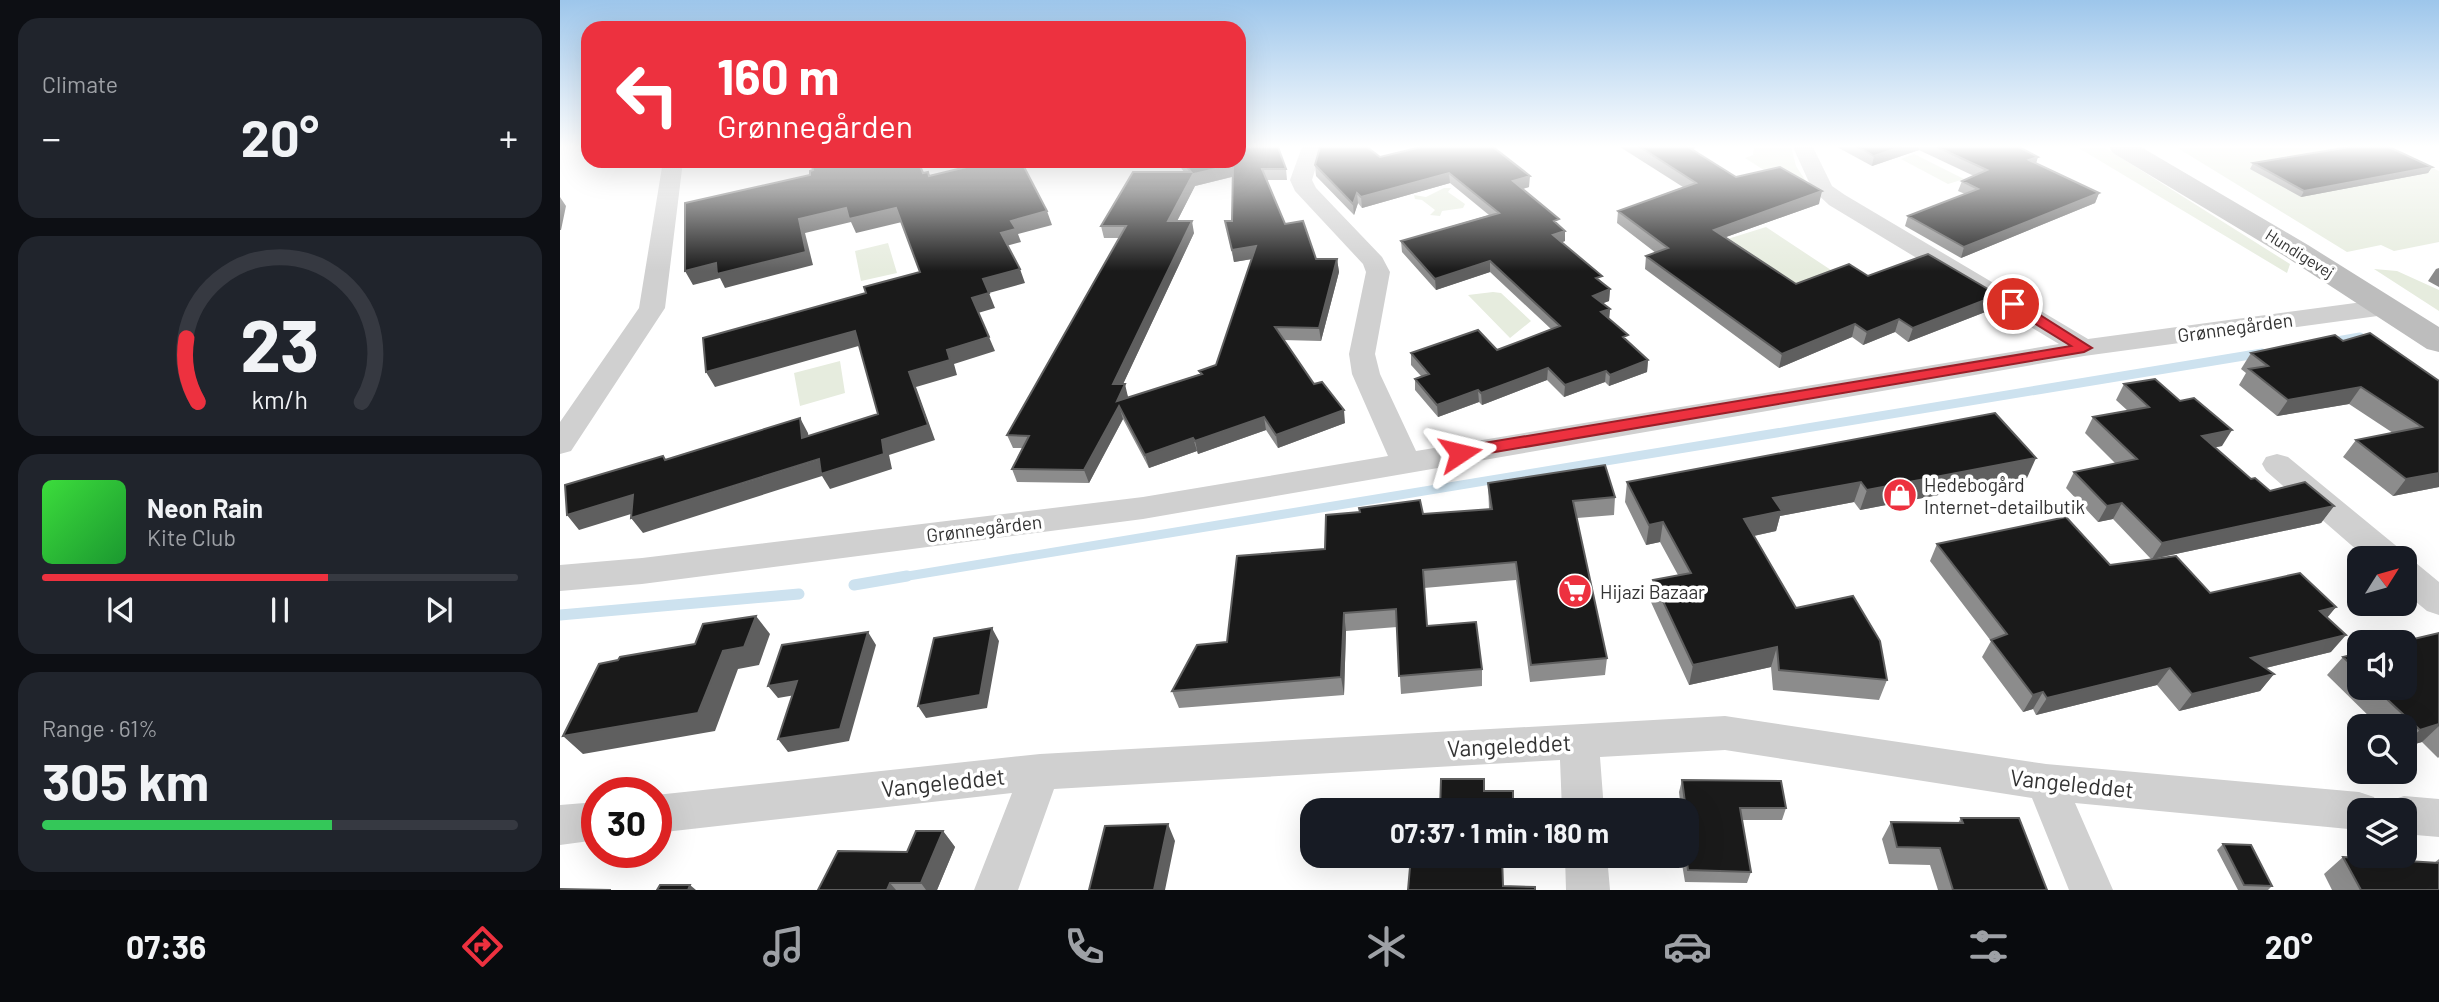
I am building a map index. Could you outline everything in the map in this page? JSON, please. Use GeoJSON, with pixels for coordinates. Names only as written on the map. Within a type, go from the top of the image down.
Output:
{"type":"FeatureCollection","features":[{"type":"Feature","properties":{"kind":"street"},"geometry":{"type":"LineString","coordinates":[[560,443],[652,307],[669,189]]}},
{"type":"Feature","properties":{"kind":"street"},"geometry":{"type":"LineString","coordinates":[[1305,189],[1374,262],[1378,272],[1362,354],[1366,374],[1406,463]]}},
{"type":"Feature","properties":{"kind":"street"},"geometry":{"type":"LineString","coordinates":[[1823,189],[1837,200],[2084,348]]}},
{"type":"Feature","properties":{"kind":"street","name":"Hundigevej"},"geometry":{"type":"LineString","coordinates":[[2195,189],[2439,342]]}},
{"type":"Feature","properties":{"kind":"street","name":"Grønnegården"},"geometry":{"type":"LineString","coordinates":[[560,578],[708,563],[1135,509],[2084,348],[2385,307]]}},
{"type":"Feature","properties":{"kind":"street"},"geometry":{"type":"LineString","coordinates":[[2277,464],[2374,546]]}},
{"type":"Feature","properties":{"kind":"street"},"geometry":{"type":"LineString","coordinates":[[2417,583],[2439,601]]}},
{"type":"Feature","properties":{"kind":"street","name":"Vangeleddet"},"geometry":{"type":"LineString","coordinates":[[672,812],[1040,772],[1725,733],[2046,782],[2347,810]]}},
{"type":"Feature","properties":{"kind":"street"},"geometry":{"type":"LineString","coordinates":[[1580,741],[1582,798]]}},
{"type":"Feature","properties":{"kind":"street"},"geometry":{"type":"LineString","coordinates":[[996,890],[1040,772]]}},
{"type":"Feature","properties":{"kind":"street"},"geometry":{"type":"LineString","coordinates":[[2046,782],[2091,890]]}},
{"type":"Feature","properties":{"kind":"street"},"geometry":{"type":"LineString","coordinates":[[2417,816],[2439,818]]}},
{"type":"Feature","properties":{"kind":"street"},"geometry":{"type":"LineString","coordinates":[[560,825],[581,823]]}},
{"type":"Feature","properties":{"kind":"street"},"geometry":{"type":"LineString","coordinates":[[1587,868],[1588,890]]}},
{"type":"Feature","properties":{"kind":"shaded area"},"geometry":{"type":"Polygon","coordinates":[[[1443,189],[1451,189],[1448,192],[1465,204],[1463,208],[1442,211],[1440,216],[1430,215],[1435,210],[1422,200],[1415,199],[1414,195],[1426,197],[1443,189]]]}},
{"type":"Feature","properties":{"kind":"shaded area"},"geometry":{"type":"Polygon","coordinates":[[[2146,189],[2170,189],[2290,264],[2287,273],[2146,189]]]}},
{"type":"Feature","properties":{"kind":"shaded area"},"geometry":{"type":"Polygon","coordinates":[[[2244,189],[2439,189],[2439,242],[2394,251],[2381,245],[2347,252],[2244,189]]]}},
{"type":"Feature","properties":{"kind":"shaded area"},"geometry":{"type":"Polygon","coordinates":[[[1766,227],[1843,278],[1793,296],[1718,242],[1766,227]]]}},
{"type":"Feature","properties":{"kind":"shaded area"},"geometry":{"type":"Polygon","coordinates":[[[888,243],[897,273],[861,281],[855,251],[888,243]]]}},
{"type":"Feature","properties":{"kind":"shaded area"},"geometry":{"type":"Polygon","coordinates":[[[2374,269],[2397,271],[2439,290],[2439,311],[2374,269]]]}},
{"type":"Feature","properties":{"kind":"shaded area"},"geometry":{"type":"Polygon","coordinates":[[[1501,293],[1531,321],[1510,338],[1468,295],[1501,293]]]}},
{"type":"Feature","properties":{"kind":"shaded area"},"geometry":{"type":"Polygon","coordinates":[[[840,361],[845,393],[800,406],[794,373],[840,361]]]}},
{"type":"Feature","properties":{"kind":"building"},"geometry":{"type":"Polygon","coordinates":[[[750,189],[1035,189],[1047,211],[1011,221],[1016,229],[1001,233],[1020,269],[983,279],[989,293],[972,298],[989,337],[947,350],[950,360],[909,372],[928,425],[882,440],[884,454],[821,474],[819,459],[631,518],[633,495],[567,515],[565,485],[663,456],[665,460],[800,418],[802,438],[878,414],[855,331],[706,372],[703,338],[866,293],[864,287],[920,272],[896,208],[849,219],[846,208],[799,219],[806,252],[717,274],[716,263],[685,271],[685,203],[750,189]]]}},
{"type":"Feature","properties":{"kind":"building"},"geometry":{"type":"Polygon","coordinates":[[[1123,189],[1185,189],[1168,221],[1192,221],[1113,384],[1125,384],[1117,401],[1202,374],[1199,371],[1216,365],[1256,246],[1232,250],[1225,221],[1232,221],[1233,189],[1270,189],[1285,224],[1303,221],[1316,259],[1337,259],[1319,328],[1275,327],[1314,384],[1322,382],[1344,410],[1276,435],[1264,417],[1145,455],[1119,406],[1084,470],[1012,469],[1029,436],[1007,435],[1126,226],[1101,226],[1123,189]]]}},
{"type":"Feature","properties":{"kind":"building"},"geometry":{"type":"Polygon","coordinates":[[[1338,189],[1392,189],[1361,197],[1357,193],[1353,204],[1338,189]]]}},
{"type":"Feature","properties":{"kind":"building"},"geometry":{"type":"Polygon","coordinates":[[[1468,189],[1522,189],[1559,219],[1554,221],[1565,231],[1553,235],[1602,276],[1596,278],[1610,289],[1593,296],[1610,309],[1601,312],[1628,335],[1623,337],[1648,360],[1610,375],[1606,371],[1565,385],[1548,368],[1481,393],[1478,390],[1437,405],[1415,379],[1429,374],[1411,353],[1478,330],[1497,350],[1560,326],[1490,261],[1435,279],[1401,241],[1499,213],[1468,189]]]}},
{"type":"Feature","properties":{"kind":"building"},"geometry":{"type":"Polygon","coordinates":[[[1681,189],[1818,189],[1822,191],[1714,230],[1796,284],[1849,264],[1868,276],[1928,254],[1998,295],[1913,328],[1899,319],[1867,332],[1855,324],[1782,354],[1646,256],[1668,248],[1618,211],[1681,189]]]}},
{"type":"Feature","properties":{"kind":"building"},"geometry":{"type":"Polygon","coordinates":[[[1978,189],[2090,189],[2099,193],[1964,247],[1908,216],[1978,189]]]}},
{"type":"Feature","properties":{"kind":"building"},"geometry":{"type":"Polygon","coordinates":[[[2370,333],[2439,381],[2439,473],[2406,479],[2356,440],[2422,427],[2361,387],[2288,400],[2249,369],[2268,366],[2251,353],[2335,335],[2343,341],[2370,333]]]}},
{"type":"Feature","properties":{"kind":"building"},"geometry":{"type":"Polygon","coordinates":[[[2155,379],[2180,401],[2194,398],[2232,430],[2202,436],[2251,479],[2255,478],[2270,491],[2305,482],[2334,506],[2162,543],[2122,503],[2107,506],[2074,472],[2137,459],[2093,417],[2149,407],[2124,384],[2155,379]]]}},
{"type":"Feature","properties":{"kind":"building"},"geometry":{"type":"Polygon","coordinates":[[[1995,413],[2036,458],[1867,490],[1861,482],[1773,498],[1782,511],[1744,519],[1796,608],[1853,596],[1880,641],[1887,680],[1779,670],[1777,647],[1693,665],[1653,580],[1691,573],[1663,522],[1649,525],[1627,482],[1995,413]]]}},
{"type":"Feature","properties":{"kind":"building"},"geometry":{"type":"Polygon","coordinates":[[[1605,465],[1615,497],[1573,501],[1607,658],[1531,665],[1516,562],[1423,570],[1427,626],[1476,622],[1482,669],[1399,676],[1396,609],[1344,613],[1341,677],[1172,691],[1197,645],[1227,642],[1237,556],[1325,549],[1326,515],[1360,512],[1359,508],[1420,500],[1423,514],[1492,509],[1488,483],[1605,465]]]}},
{"type":"Feature","properties":{"kind":"building"},"geometry":{"type":"Polygon","coordinates":[[[2066,517],[2110,565],[2176,556],[2210,593],[2300,573],[2336,607],[2320,611],[2346,635],[2251,658],[2274,674],[2192,694],[2170,668],[2047,698],[2043,692],[2033,695],[1991,640],[2007,634],[1937,544],[2066,517]]]}},
{"type":"Feature","properties":{"kind":"building"},"geometry":{"type":"Polygon","coordinates":[[[756,616],[744,647],[723,651],[698,713],[563,736],[599,664],[618,660],[620,657],[695,644],[703,624],[756,616]]]}},
{"type":"Feature","properties":{"kind":"building"},"geometry":{"type":"Polygon","coordinates":[[[992,628],[980,695],[918,706],[934,638],[992,628]]]}},
{"type":"Feature","properties":{"kind":"building"},"geometry":{"type":"Polygon","coordinates":[[[868,632],[840,729],[778,739],[797,681],[768,686],[782,645],[868,632]]]}},
{"type":"Feature","properties":{"kind":"building"},"geometry":{"type":"Polygon","coordinates":[[[2439,633],[2439,724],[2420,730],[2417,727],[2417,714],[2403,714],[2388,700],[2417,700],[2417,638],[2439,633]]]}},
{"type":"Feature","properties":{"kind":"building"},"geometry":{"type":"Polygon","coordinates":[[[1441,779],[1484,779],[1484,791],[1513,791],[1513,798],[1440,798],[1441,779]]]}},
{"type":"Feature","properties":{"kind":"building"},"geometry":{"type":"Polygon","coordinates":[[[1682,780],[1781,781],[1786,808],[1740,808],[1751,872],[1688,870],[1699,868],[1699,798],[1684,798],[1682,780]]]}},
{"type":"Feature","properties":{"kind":"building"},"geometry":{"type":"Polygon","coordinates":[[[1961,818],[2019,818],[2047,890],[1953,890],[1940,848],[1897,847],[1891,822],[1963,823],[1961,818]]]}},
{"type":"Feature","properties":{"kind":"building"},"geometry":{"type":"Polygon","coordinates":[[[1168,824],[1154,890],[1089,890],[1105,826],[1168,824]]]}},
{"type":"Feature","properties":{"kind":"building"},"geometry":{"type":"Polygon","coordinates":[[[916,831],[943,831],[921,883],[890,883],[887,890],[818,890],[838,851],[907,852],[916,831]]]}},
{"type":"Feature","properties":{"kind":"building"},"geometry":{"type":"Polygon","coordinates":[[[2223,844],[2251,845],[2272,886],[2244,885],[2223,844]]]}},
{"type":"Feature","properties":{"kind":"building"},"geometry":{"type":"Polygon","coordinates":[[[2417,862],[2439,863],[2439,890],[2361,890],[2349,868],[2417,868],[2417,862]]]}},
{"type":"Feature","properties":{"kind":"building"},"geometry":{"type":"Polygon","coordinates":[[[1410,868],[1502,868],[1503,886],[1535,887],[1535,890],[1408,890],[1410,868]]]}},
{"type":"Feature","properties":{"kind":"building"},"geometry":{"type":"Polygon","coordinates":[[[660,885],[690,885],[688,890],[657,890],[660,885]]]}},
{"type":"Feature","properties":{"kind":"waterway"},"geometry":{"type":"LineString","coordinates":[[2331,342],[2360,337]]}},
{"type":"Feature","properties":{"kind":"waterway"},"geometry":{"type":"LineString","coordinates":[[896,578],[2262,353]]}},
{"type":"Feature","properties":{"kind":"waterway"},"geometry":{"type":"LineString","coordinates":[[854,585],[907,576]]}},
{"type":"Feature","properties":{"kind":"waterway"},"geometry":{"type":"LineString","coordinates":[[560,615],[799,594]]}},
{"type":"Feature","properties":{"kind":"place","name":"Hedebogård Internet-detailbutik"},"geometry":{"type":"Point","coordinates":[1900,495]}},
{"type":"Feature","properties":{"kind":"place","name":"Hijazi Bazaar"},"geometry":{"type":"Point","coordinates":[1575,591]}},
{"type":"Feature","properties":{"kind":"route"},"geometry":{"type":"LineString","coordinates":[[1460,453],[2084,348],[2013,304]]}}]}
